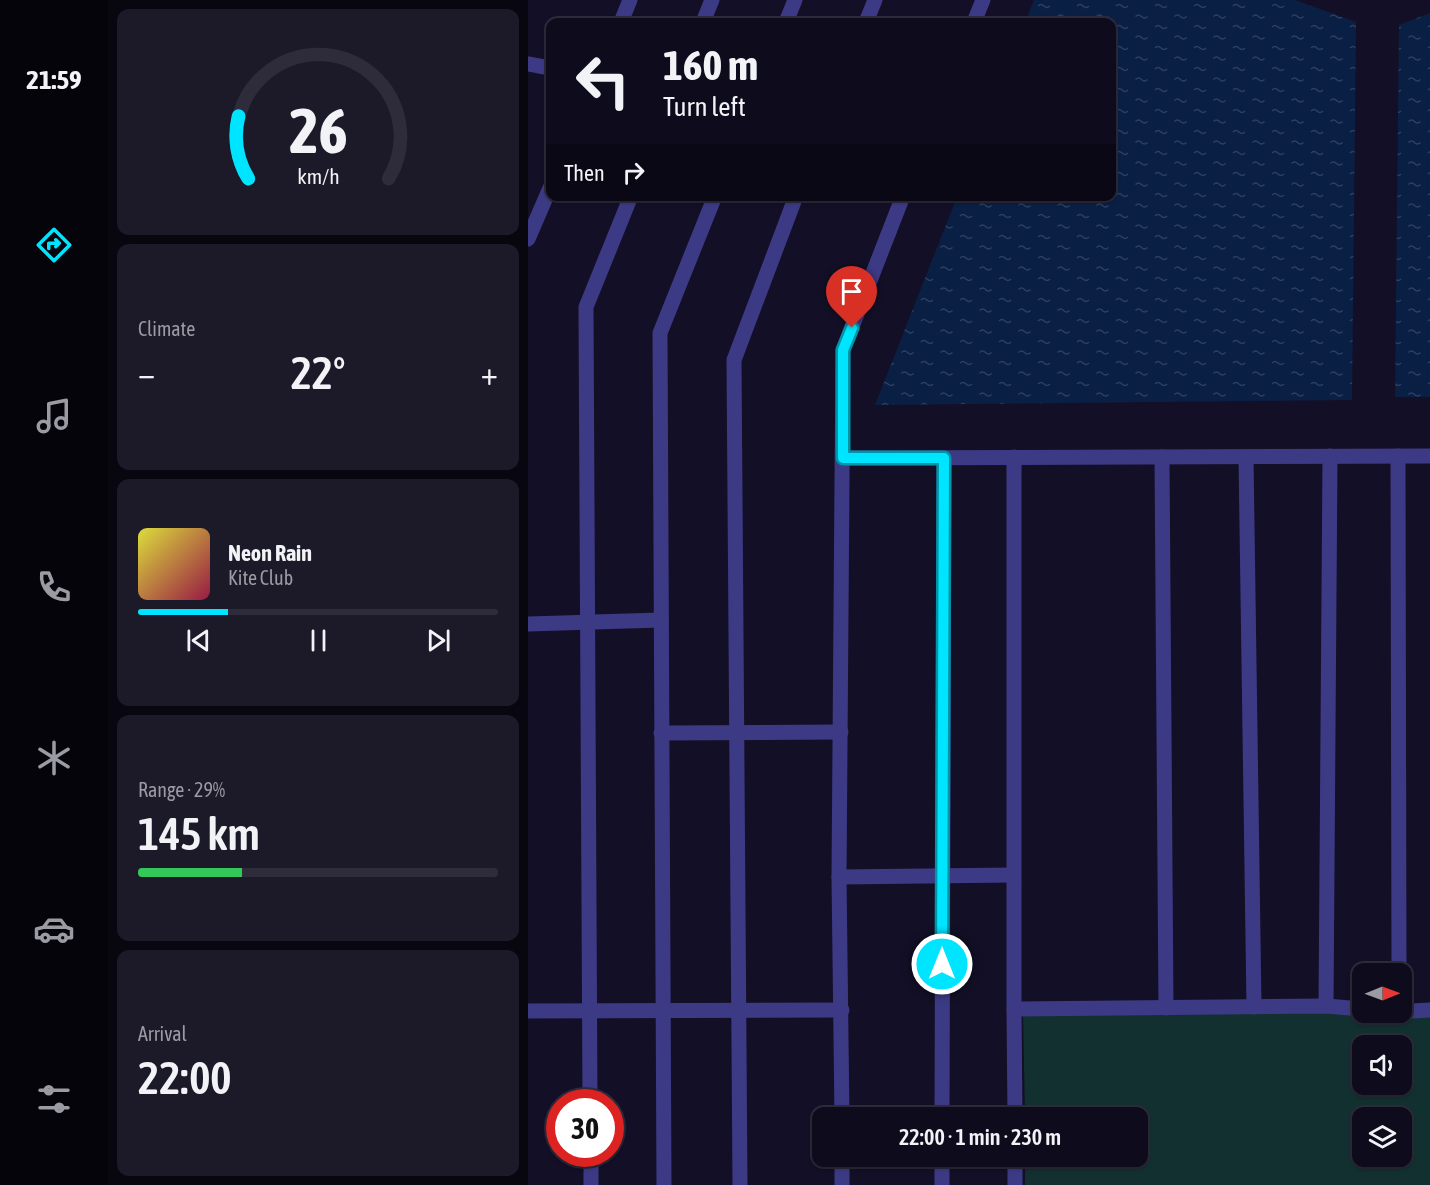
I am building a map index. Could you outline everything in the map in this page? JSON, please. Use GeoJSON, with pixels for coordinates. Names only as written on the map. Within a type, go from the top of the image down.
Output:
{"type":"FeatureCollection","features":[{"type":"Feature","properties":{"kind":"street"},"geometry":{"type":"LineString","coordinates":[[623,18],[630,0]]}},
{"type":"Feature","properties":{"kind":"street"},"geometry":{"type":"LineString","coordinates":[[705,18],[712,0]]}},
{"type":"Feature","properties":{"kind":"street"},"geometry":{"type":"LineString","coordinates":[[788,18],[795,0]]}},
{"type":"Feature","properties":{"kind":"street"},"geometry":{"type":"LineString","coordinates":[[868,18],[875,0]]}},
{"type":"Feature","properties":{"kind":"street"},"geometry":{"type":"LineString","coordinates":[[976,18],[983,0]]}},
{"type":"Feature","properties":{"kind":"street"},"geometry":{"type":"LineString","coordinates":[[528,64],[546,67]]}},
{"type":"Feature","properties":{"kind":"street"},"geometry":{"type":"LineString","coordinates":[[528,239],[546,197]]}},
{"type":"Feature","properties":{"kind":"street"},"geometry":{"type":"LineString","coordinates":[[590,1089],[586,307],[629,201]]}},
{"type":"Feature","properties":{"kind":"street"},"geometry":{"type":"LineString","coordinates":[[664,1185],[660,333],[713,201]]}},
{"type":"Feature","properties":{"kind":"street"},"geometry":{"type":"LineString","coordinates":[[740,1185],[734,360],[794,201]]}},
{"type":"Feature","properties":{"kind":"street"},"geometry":{"type":"LineString","coordinates":[[842,1107],[839,877],[843,350],[901,201]]}},
{"type":"Feature","properties":{"kind":"street"},"geometry":{"type":"LineString","coordinates":[[1326,1006],[1330,456]]}},
{"type":"Feature","properties":{"kind":"street"},"geometry":{"type":"LineString","coordinates":[[1398,456],[1400,963]]}},
{"type":"Feature","properties":{"kind":"street"},"geometry":{"type":"LineString","coordinates":[[843,458],[1430,456]]}},
{"type":"Feature","properties":{"kind":"street"},"geometry":{"type":"LineString","coordinates":[[1014,457],[1015,1107]]}},
{"type":"Feature","properties":{"kind":"street"},"geometry":{"type":"LineString","coordinates":[[1162,457],[1166,1008]]}},
{"type":"Feature","properties":{"kind":"street"},"geometry":{"type":"LineString","coordinates":[[1246,457],[1254,1007]]}},
{"type":"Feature","properties":{"kind":"street"},"geometry":{"type":"LineString","coordinates":[[942,1107],[944,458]]}},
{"type":"Feature","properties":{"kind":"street"},"geometry":{"type":"LineString","coordinates":[[528,624],[661,620]]}},
{"type":"Feature","properties":{"kind":"street"},"geometry":{"type":"LineString","coordinates":[[661,733],[841,732]]}},
{"type":"Feature","properties":{"kind":"street"},"geometry":{"type":"LineString","coordinates":[[839,877],[1013,875]]}},
{"type":"Feature","properties":{"kind":"street"},"geometry":{"type":"LineString","coordinates":[[1014,1009],[1326,1006],[1352,1009]]}},
{"type":"Feature","properties":{"kind":"street"},"geometry":{"type":"LineString","coordinates":[[528,1011],[842,1010]]}},
{"type":"Feature","properties":{"kind":"street"},"geometry":{"type":"LineString","coordinates":[[1412,1012],[1430,1010]]}},
{"type":"Feature","properties":{"kind":"street"},"geometry":{"type":"LineString","coordinates":[[591,1167],[591,1185]]}},
{"type":"Feature","properties":{"kind":"street"},"geometry":{"type":"LineString","coordinates":[[842,1167],[842,1185]]}},
{"type":"Feature","properties":{"kind":"street"},"geometry":{"type":"LineString","coordinates":[[942,1167],[942,1185]]}},
{"type":"Feature","properties":{"kind":"street"},"geometry":{"type":"LineString","coordinates":[[1015,1167],[1016,1185]]}},
{"type":"Feature","properties":{"kind":"green space"},"geometry":{"type":"Polygon","coordinates":[[[1412,1011],[1430,1011],[1430,1185],[1025,1185],[1025,1167],[1148,1167],[1148,1107],[1025,1107],[1023,1015],[1352,1012],[1352,1023],[1412,1023],[1412,1011]]]}},
{"type":"Feature","properties":{"kind":"water"},"geometry":{"type":"Polygon","coordinates":[[[1034,0],[1295,0],[1356,22],[1352,400],[875,405],[955,201],[1116,201],[1116,18],[1027,18],[1034,0]]]}},
{"type":"Feature","properties":{"kind":"water"},"geometry":{"type":"Polygon","coordinates":[[[1430,13],[1430,397],[1395,397],[1399,25],[1430,13]]]}},
{"type":"Feature","properties":{"kind":"route"},"geometry":{"type":"LineString","coordinates":[[852,328],[843,350],[843,458],[944,458],[942,964]]}}]}
